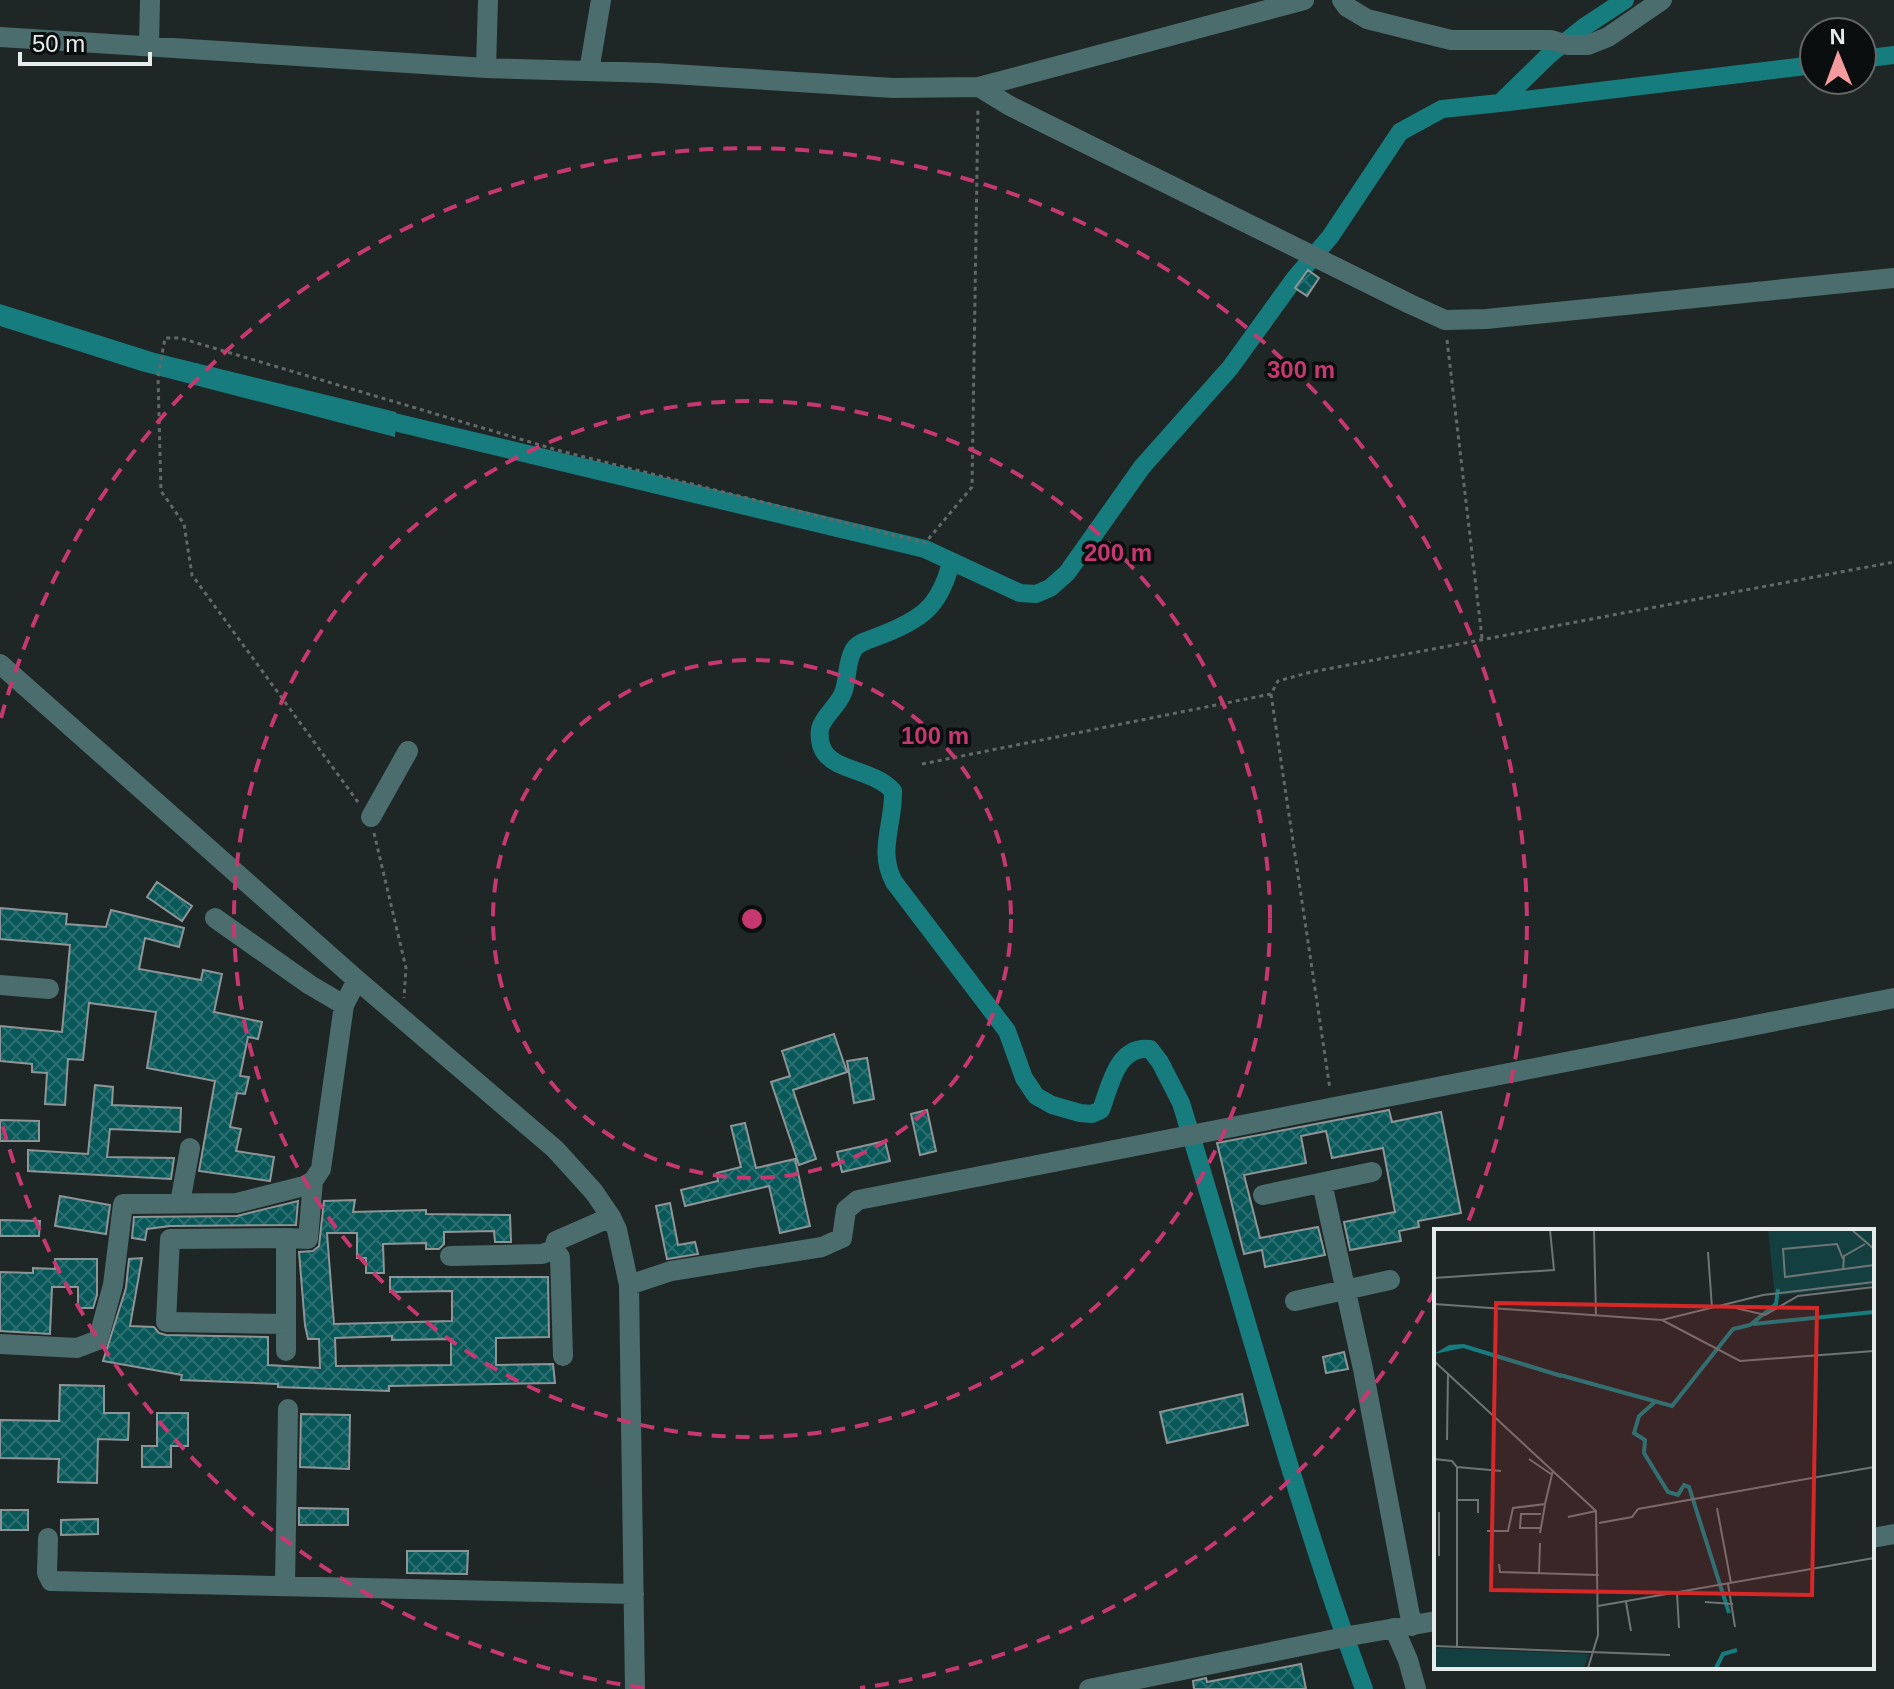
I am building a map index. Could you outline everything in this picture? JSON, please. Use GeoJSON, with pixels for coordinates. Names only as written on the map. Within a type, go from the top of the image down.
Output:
{"type":"FeatureCollection","features":[{"type":"Feature","properties":{"kind":"street"},"geometry":{"type":"LineString","coordinates":[[149,46],[150,0]]}},
{"type":"Feature","properties":{"kind":"street"},"geometry":{"type":"LineString","coordinates":[[486,68],[488,0]]}},
{"type":"Feature","properties":{"kind":"street"},"geometry":{"type":"LineString","coordinates":[[589,71],[601,0]]}},
{"type":"Feature","properties":{"kind":"street"},"geometry":{"type":"LineString","coordinates":[[0,37],[486,68],[893,88],[979,87],[1275,3],[1304,0]]}},
{"type":"Feature","properties":{"kind":"street"},"geometry":{"type":"LineString","coordinates":[[1342,0],[1347,7],[1367,19],[1451,40],[1588,45],[1608,37],[1662,0]]}},
{"type":"Feature","properties":{"kind":"street"},"geometry":{"type":"LineString","coordinates":[[979,87],[1010,106],[1323,263],[1445,320],[1486,319],[1894,278]]}},
{"type":"Feature","properties":{"kind":"street"},"geometry":{"type":"LineString","coordinates":[[0,664],[357,980],[555,1149],[594,1192],[611,1217],[617,1230],[629,1285],[635,1689]]}},
{"type":"Feature","properties":{"kind":"street"},"geometry":{"type":"LineString","coordinates":[[371,817],[408,751]]}},
{"type":"Feature","properties":{"kind":"street"},"geometry":{"type":"LineString","coordinates":[[215,918],[310,985],[344,1005]]}},
{"type":"Feature","properties":{"kind":"street"},"geometry":{"type":"LineString","coordinates":[[0,1344],[77,1348],[98,1340],[113,1285],[123,1204],[237,1203],[313,1181],[321,1169],[344,1005],[357,980]]}},
{"type":"Feature","properties":{"kind":"street"},"geometry":{"type":"LineString","coordinates":[[0,985],[49,989]]}},
{"type":"Feature","properties":{"kind":"street"},"geometry":{"type":"LineString","coordinates":[[629,1285],[671,1271],[822,1247],[842,1238],[846,1210],[858,1200],[1894,998]]}},
{"type":"Feature","properties":{"kind":"street"},"geometry":{"type":"LineString","coordinates":[[180,1203],[190,1148]]}},
{"type":"Feature","properties":{"kind":"street"},"geometry":{"type":"LineString","coordinates":[[1263,1195],[1372,1172]]}},
{"type":"Feature","properties":{"kind":"street"},"geometry":{"type":"LineString","coordinates":[[286,1324],[166,1322],[170,1239],[308,1239],[313,1181]]}},
{"type":"Feature","properties":{"kind":"street"},"geometry":{"type":"LineString","coordinates":[[1322,1183],[1363,1369],[1408,1660],[1416,1689]]}},
{"type":"Feature","properties":{"kind":"street"},"geometry":{"type":"LineString","coordinates":[[554,1250],[556,1241],[611,1217]]}},
{"type":"Feature","properties":{"kind":"street"},"geometry":{"type":"LineString","coordinates":[[286,1238],[286,1351]]}},
{"type":"Feature","properties":{"kind":"street"},"geometry":{"type":"LineString","coordinates":[[450,1256],[542,1254],[554,1250]]}},
{"type":"Feature","properties":{"kind":"street"},"geometry":{"type":"LineString","coordinates":[[554,1250],[560,1257],[563,1356]]}},
{"type":"Feature","properties":{"kind":"street"},"geometry":{"type":"LineString","coordinates":[[1295,1301],[1390,1280]]}},
{"type":"Feature","properties":{"kind":"street"},"geometry":{"type":"LineString","coordinates":[[285,1585],[288,1409]]}},
{"type":"Feature","properties":{"kind":"street"},"geometry":{"type":"LineString","coordinates":[[1874,1538],[1894,1534]]}},
{"type":"Feature","properties":{"kind":"street"},"geometry":{"type":"LineString","coordinates":[[48,1538],[47,1573],[51,1581],[634,1594]]}},
{"type":"Feature","properties":{"kind":"street"},"geometry":{"type":"LineString","coordinates":[[1093,1689],[1434,1621]]}},
{"type":"Feature","properties":{"kind":"path"},"geometry":{"type":"LineString","coordinates":[[402,1018],[406,968],[379,864],[371,817],[340,780],[192,575],[184,524],[161,491],[158,377],[165,338],[180,338],[557,450],[925,543],[972,487],[979,87]]}},
{"type":"Feature","properties":{"kind":"path"},"geometry":{"type":"LineString","coordinates":[[1445,320],[1482,638]]}},
{"type":"Feature","properties":{"kind":"path"},"geometry":{"type":"LineString","coordinates":[[1332,1107],[1271,694],[1278,681],[1482,638],[1894,562]]}},
{"type":"Feature","properties":{"kind":"path"},"geometry":{"type":"LineString","coordinates":[[922,764],[1271,694]]}},
{"type":"Feature","properties":{"kind":"water"},"geometry":{"type":"Polygon","coordinates":[[[0,304],[155,353],[396,412],[395,437],[141,371],[0,326],[0,304]]]}},
{"type":"Feature","properties":{"kind":"building"},"geometry":{"type":"Polygon","coordinates":[[[1308,270],[1319,278],[1307,296],[1295,288],[1308,270]]]}},
{"type":"Feature","properties":{"kind":"building"},"geometry":{"type":"Polygon","coordinates":[[[157,882],[192,906],[182,921],[147,897],[157,882]]]}},
{"type":"Feature","properties":{"kind":"building"},"geometry":{"type":"Polygon","coordinates":[[[0,908],[67,914],[66,924],[106,927],[111,910],[184,928],[179,947],[145,938],[139,969],[201,980],[203,970],[222,974],[214,1012],[262,1022],[258,1039],[248,1037],[240,1076],[249,1077],[245,1094],[237,1093],[230,1127],[241,1129],[236,1151],[274,1157],[270,1181],[199,1171],[215,1081],[147,1068],[156,1012],[89,1003],[83,1060],[68,1059],[65,1105],[45,1104],[47,1073],[32,1072],[32,1064],[0,1061],[0,1026],[62,1032],[70,945],[0,939],[0,908]]]}},
{"type":"Feature","properties":{"kind":"building"},"geometry":{"type":"Polygon","coordinates":[[[834,1034],[847,1072],[793,1090],[816,1159],[799,1165],[771,1082],[790,1076],[782,1051],[834,1034]]]}},
{"type":"Feature","properties":{"kind":"building"},"geometry":{"type":"Polygon","coordinates":[[[867,1058],[874,1099],[854,1103],[847,1061],[867,1058]]]}},
{"type":"Feature","properties":{"kind":"building"},"geometry":{"type":"Polygon","coordinates":[[[95,1085],[113,1087],[112,1105],[181,1108],[180,1132],[110,1129],[107,1157],[174,1158],[171,1179],[28,1171],[28,1150],[88,1154],[95,1085]]]}},
{"type":"Feature","properties":{"kind":"building"},"geometry":{"type":"Polygon","coordinates":[[[927,1110],[936,1151],[920,1155],[911,1114],[927,1110]]]}},
{"type":"Feature","properties":{"kind":"building"},"geometry":{"type":"Polygon","coordinates":[[[1389,1110],[1392,1122],[1441,1112],[1461,1213],[1418,1221],[1419,1227],[1399,1231],[1401,1241],[1350,1250],[1344,1222],[1395,1212],[1383,1148],[1332,1158],[1326,1131],[1301,1136],[1306,1163],[1244,1175],[1260,1238],[1318,1227],[1325,1255],[1265,1267],[1262,1250],[1244,1254],[1217,1143],[1389,1110]]]}},
{"type":"Feature","properties":{"kind":"building"},"geometry":{"type":"Polygon","coordinates":[[[0,1120],[39,1121],[39,1141],[0,1141],[0,1120]]]}},
{"type":"Feature","properties":{"kind":"building"},"geometry":{"type":"Polygon","coordinates":[[[745,1123],[756,1168],[795,1159],[810,1226],[780,1233],[769,1186],[685,1206],[681,1190],[718,1181],[717,1173],[741,1167],[731,1126],[745,1123]]]}},
{"type":"Feature","properties":{"kind":"building"},"geometry":{"type":"Polygon","coordinates":[[[885,1141],[890,1161],[842,1172],[837,1152],[885,1141]]]}},
{"type":"Feature","properties":{"kind":"building"},"geometry":{"type":"Polygon","coordinates":[[[60,1196],[110,1205],[106,1234],[55,1226],[60,1196]]]}},
{"type":"Feature","properties":{"kind":"building"},"geometry":{"type":"Polygon","coordinates":[[[355,1200],[353,1212],[426,1210],[426,1214],[510,1215],[511,1242],[495,1242],[494,1231],[444,1232],[444,1244],[439,1249],[426,1249],[426,1243],[383,1244],[384,1273],[366,1273],[366,1258],[357,1258],[357,1233],[327,1233],[334,1324],[452,1321],[452,1291],[390,1292],[390,1277],[548,1277],[549,1337],[496,1338],[496,1365],[553,1364],[555,1383],[389,1386],[389,1391],[278,1387],[278,1384],[181,1380],[182,1375],[103,1361],[126,1288],[129,1259],[142,1258],[130,1326],[154,1327],[166,1335],[268,1337],[268,1365],[320,1368],[319,1339],[308,1339],[305,1325],[299,1252],[313,1251],[319,1246],[324,1201],[355,1200]],[[392,1336],[335,1338],[336,1366],[451,1365],[451,1339],[392,1340],[392,1336]]]}},
{"type":"Feature","properties":{"kind":"building"},"geometry":{"type":"Polygon","coordinates":[[[298,1201],[296,1225],[170,1226],[147,1229],[145,1240],[132,1238],[134,1217],[237,1216],[298,1201]]]}},
{"type":"Feature","properties":{"kind":"building"},"geometry":{"type":"Polygon","coordinates":[[[670,1203],[678,1245],[695,1242],[698,1254],[667,1259],[656,1206],[670,1203]]]}},
{"type":"Feature","properties":{"kind":"building"},"geometry":{"type":"Polygon","coordinates":[[[0,1220],[40,1221],[39,1236],[0,1236],[0,1220]]]}},
{"type":"Feature","properties":{"kind":"building"},"geometry":{"type":"Polygon","coordinates":[[[55,1259],[97,1259],[97,1295],[93,1308],[78,1308],[78,1287],[52,1287],[50,1334],[0,1331],[0,1272],[33,1273],[33,1268],[55,1269],[55,1259]]]}},
{"type":"Feature","properties":{"kind":"building"},"geometry":{"type":"Polygon","coordinates":[[[1344,1352],[1348,1369],[1326,1373],[1323,1357],[1344,1352]]]}},
{"type":"Feature","properties":{"kind":"building"},"geometry":{"type":"Polygon","coordinates":[[[60,1385],[104,1386],[104,1413],[129,1413],[128,1440],[98,1439],[97,1483],[58,1482],[59,1459],[0,1458],[0,1420],[59,1421],[60,1385]]]}},
{"type":"Feature","properties":{"kind":"building"},"geometry":{"type":"Polygon","coordinates":[[[1242,1394],[1248,1425],[1167,1443],[1160,1412],[1242,1394]]]}},
{"type":"Feature","properties":{"kind":"building"},"geometry":{"type":"Polygon","coordinates":[[[157,1413],[188,1413],[188,1446],[171,1446],[171,1467],[142,1467],[142,1446],[157,1446],[157,1413]]]}},
{"type":"Feature","properties":{"kind":"building"},"geometry":{"type":"Polygon","coordinates":[[[301,1414],[350,1415],[349,1469],[300,1467],[301,1414]]]}},
{"type":"Feature","properties":{"kind":"building"},"geometry":{"type":"Polygon","coordinates":[[[299,1508],[348,1509],[348,1525],[299,1525],[299,1508]]]}},
{"type":"Feature","properties":{"kind":"building"},"geometry":{"type":"Polygon","coordinates":[[[1,1510],[28,1510],[28,1530],[1,1530],[1,1510]]]}},
{"type":"Feature","properties":{"kind":"building"},"geometry":{"type":"Polygon","coordinates":[[[98,1519],[98,1534],[61,1535],[61,1520],[98,1519]]]}},
{"type":"Feature","properties":{"kind":"building"},"geometry":{"type":"Polygon","coordinates":[[[407,1551],[468,1551],[467,1574],[407,1573],[407,1551]]]}},
{"type":"Feature","properties":{"kind":"building"},"geometry":{"type":"Polygon","coordinates":[[[1301,1664],[1306,1689],[1194,1689],[1193,1681],[1206,1678],[1207,1682],[1301,1664]]]}},
{"type":"Feature","properties":{"kind":"waterway"},"geometry":{"type":"LineString","coordinates":[[373,417],[925,549],[1020,593],[1036,594],[1050,588],[1067,573],[1142,467],[1230,368],[1295,278],[1330,237],[1400,132],[1442,109],[1500,103],[1549,55],[1625,0]]}},
{"type":"Feature","properties":{"kind":"waterway"},"geometry":{"type":"LineString","coordinates":[[1878,57],[1894,55]]}},
{"type":"Feature","properties":{"kind":"waterway"},"geometry":{"type":"LineString","coordinates":[[1500,103],[1798,67]]}},
{"type":"Feature","properties":{"kind":"waterway"},"geometry":{"type":"LineString","coordinates":[[951,562],[941,590],[927,610],[906,624],[857,645],[849,661],[843,693],[820,729],[822,748],[838,764],[876,779],[893,791],[886,848],[894,882],[1007,1031],[1024,1078],[1036,1096],[1052,1105],[1092,1114],[1101,1110],[1116,1069],[1130,1053],[1150,1049],[1160,1062],[1181,1103],[1291,1471],[1364,1689]]}}]}
